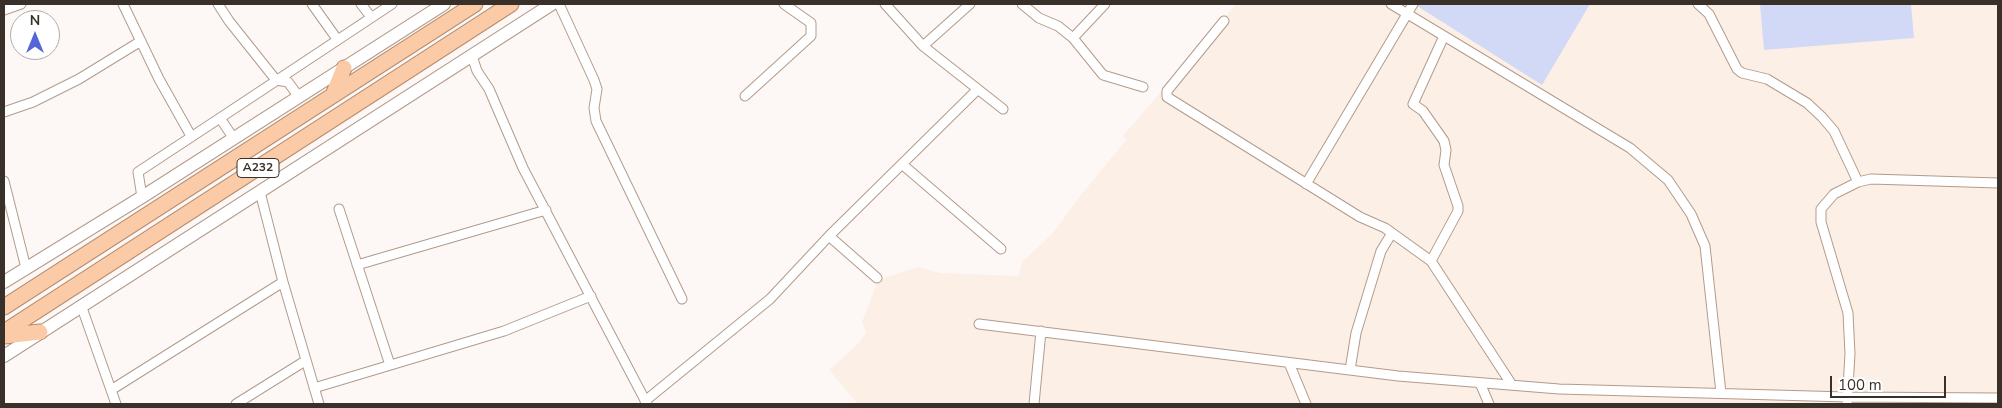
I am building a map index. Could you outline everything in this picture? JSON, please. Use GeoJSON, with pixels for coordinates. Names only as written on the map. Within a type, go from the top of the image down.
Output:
{"type":"FeatureCollection","features":[{"type":"Feature","properties":{"kind":"highway","name":"A232"},"geometry":{"type":"LineString","coordinates":[[4,307],[475,4]]}},
{"type":"Feature","properties":{"kind":"highway","name":"A232"},"geometry":{"type":"LineString","coordinates":[[4,332],[511,4]]}},
{"type":"Feature","properties":{"kind":"highway"},"geometry":{"type":"LineString","coordinates":[[333,96],[344,68]]}},
{"type":"Feature","properties":{"kind":"highway"},"geometry":{"type":"LineString","coordinates":[[4,336],[40,332]]}},
{"type":"Feature","properties":{"kind":"main road"},"geometry":{"type":"LineString","coordinates":[[4,282],[234,139],[444,4]]}},
{"type":"Feature","properties":{"kind":"main road"},"geometry":{"type":"LineString","coordinates":[[4,356],[552,4]]}},
{"type":"Feature","properties":{"kind":"street"},"geometry":{"type":"LineString","coordinates":[[4,10],[21,4]]}},
{"type":"Feature","properties":{"kind":"street"},"geometry":{"type":"LineString","coordinates":[[124,4],[140,41],[191,136]]}},
{"type":"Feature","properties":{"kind":"street"},"geometry":{"type":"LineString","coordinates":[[218,4],[229,21],[276,80],[288,82],[299,97]]}},
{"type":"Feature","properties":{"kind":"street"},"geometry":{"type":"LineString","coordinates":[[312,4],[337,39]]}},
{"type":"Feature","properties":{"kind":"street"},"geometry":{"type":"LineString","coordinates":[[361,4],[371,17]]}},
{"type":"Feature","properties":{"kind":"street"},"geometry":{"type":"LineString","coordinates":[[142,197],[138,172],[392,4]]}},
{"type":"Feature","properties":{"kind":"street"},"geometry":{"type":"LineString","coordinates":[[559,4],[597,89],[594,108],[596,121],[682,299]]}},
{"type":"Feature","properties":{"kind":"street"},"geometry":{"type":"LineString","coordinates":[[745,96],[811,36],[811,23],[784,4]]}},
{"type":"Feature","properties":{"kind":"street"},"geometry":{"type":"LineString","coordinates":[[885,4],[923,46],[1003,109]]}},
{"type":"Feature","properties":{"kind":"street"},"geometry":{"type":"LineString","coordinates":[[923,46],[970,4]]}},
{"type":"Feature","properties":{"kind":"street"},"geometry":{"type":"LineString","coordinates":[[1022,4],[1039,18],[1058,26],[1073,38],[1103,75],[1143,87]]}},
{"type":"Feature","properties":{"kind":"street"},"geometry":{"type":"LineString","coordinates":[[1073,38],[1105,4]]}},
{"type":"Feature","properties":{"kind":"street"},"geometry":{"type":"LineString","coordinates":[[1391,4],[1630,148],[1668,180],[1691,214],[1705,246],[1721,394]]}},
{"type":"Feature","properties":{"kind":"street"},"geometry":{"type":"LineString","coordinates":[[1306,184],[1413,4]]}},
{"type":"Feature","properties":{"kind":"street"},"geometry":{"type":"LineString","coordinates":[[1698,4],[1709,14],[1737,69],[1742,73],[1767,78],[1807,102],[1822,116],[1834,131],[1858,182]]}},
{"type":"Feature","properties":{"kind":"street"},"geometry":{"type":"LineString","coordinates":[[1224,21],[1167,91],[1167,97],[1360,217],[1392,234],[1431,261],[1512,385]]}},
{"type":"Feature","properties":{"kind":"street"},"geometry":{"type":"LineString","coordinates":[[1431,261],[1458,211],[1458,206],[1444,165],[1446,150],[1444,141],[1423,110],[1413,104],[1444,36]]}},
{"type":"Feature","properties":{"kind":"street"},"geometry":{"type":"LineString","coordinates":[[4,112],[33,102],[79,79],[140,41]]}},
{"type":"Feature","properties":{"kind":"street"},"geometry":{"type":"LineString","coordinates":[[472,56],[477,71],[489,90],[523,168],[646,403],[770,299],[830,236],[977,90]]}},
{"type":"Feature","properties":{"kind":"street"},"geometry":{"type":"LineString","coordinates":[[220,118],[234,139]]}},
{"type":"Feature","properties":{"kind":"street"},"geometry":{"type":"LineString","coordinates":[[903,165],[1001,249]]}},
{"type":"Feature","properties":{"kind":"street"},"geometry":{"type":"LineString","coordinates":[[1847,401],[1850,354],[1848,312],[1821,222],[1821,209],[1834,194],[1858,182],[1871,179],[1998,183]]}},
{"type":"Feature","properties":{"kind":"street"},"geometry":{"type":"LineString","coordinates":[[4,181],[26,268]]}},
{"type":"Feature","properties":{"kind":"street"},"geometry":{"type":"LineString","coordinates":[[260,192],[282,282],[319,404]]}},
{"type":"Feature","properties":{"kind":"street"},"geometry":{"type":"LineString","coordinates":[[339,209],[390,366]]}},
{"type":"Feature","properties":{"kind":"street"},"geometry":{"type":"LineString","coordinates":[[357,265],[546,210]]}},
{"type":"Feature","properties":{"kind":"street"},"geometry":{"type":"LineString","coordinates":[[1350,370],[1356,333],[1378,260],[1392,234]]}},
{"type":"Feature","properties":{"kind":"street"},"geometry":{"type":"LineString","coordinates":[[830,236],[876,278]]}},
{"type":"Feature","properties":{"kind":"street"},"geometry":{"type":"LineString","coordinates":[[112,390],[282,282]]}},
{"type":"Feature","properties":{"kind":"street"},"geometry":{"type":"LineString","coordinates":[[314,388],[504,331],[591,296]]}},
{"type":"Feature","properties":{"kind":"street"},"geometry":{"type":"LineString","coordinates":[[81,305],[116,404]]}},
{"type":"Feature","properties":{"kind":"street"},"geometry":{"type":"LineString","coordinates":[[980,324],[1290,363],[1480,383],[1847,401],[1998,398]]}},
{"type":"Feature","properties":{"kind":"street"},"geometry":{"type":"LineString","coordinates":[[1034,404],[1041,331]]}},
{"type":"Feature","properties":{"kind":"street"},"geometry":{"type":"LineString","coordinates":[[236,404],[305,361]]}},
{"type":"Feature","properties":{"kind":"street"},"geometry":{"type":"LineString","coordinates":[[1290,363],[1306,404]]}},
{"type":"Feature","properties":{"kind":"street"},"geometry":{"type":"LineString","coordinates":[[1480,383],[1489,404]]}},
{"type":"Feature","properties":{"kind":"shaded area"},"geometry":{"type":"Polygon","coordinates":[[[1236,4],[1998,4],[1998,404],[858,404],[829,370],[859,343],[866,332],[862,322],[877,283],[884,278],[918,267],[940,273],[1019,276],[1022,262],[1053,233],[1081,195],[1127,139],[1123,136],[1236,4]]]}},
{"type":"Feature","properties":{"kind":"shaded area"},"geometry":{"type":"Polygon","coordinates":[[[1414,4],[1590,4],[1542,85],[1414,4]]]}},
{"type":"Feature","properties":{"kind":"shaded area"},"geometry":{"type":"Polygon","coordinates":[[[1760,4],[1911,4],[1914,38],[1764,50],[1760,4]]]}}]}
